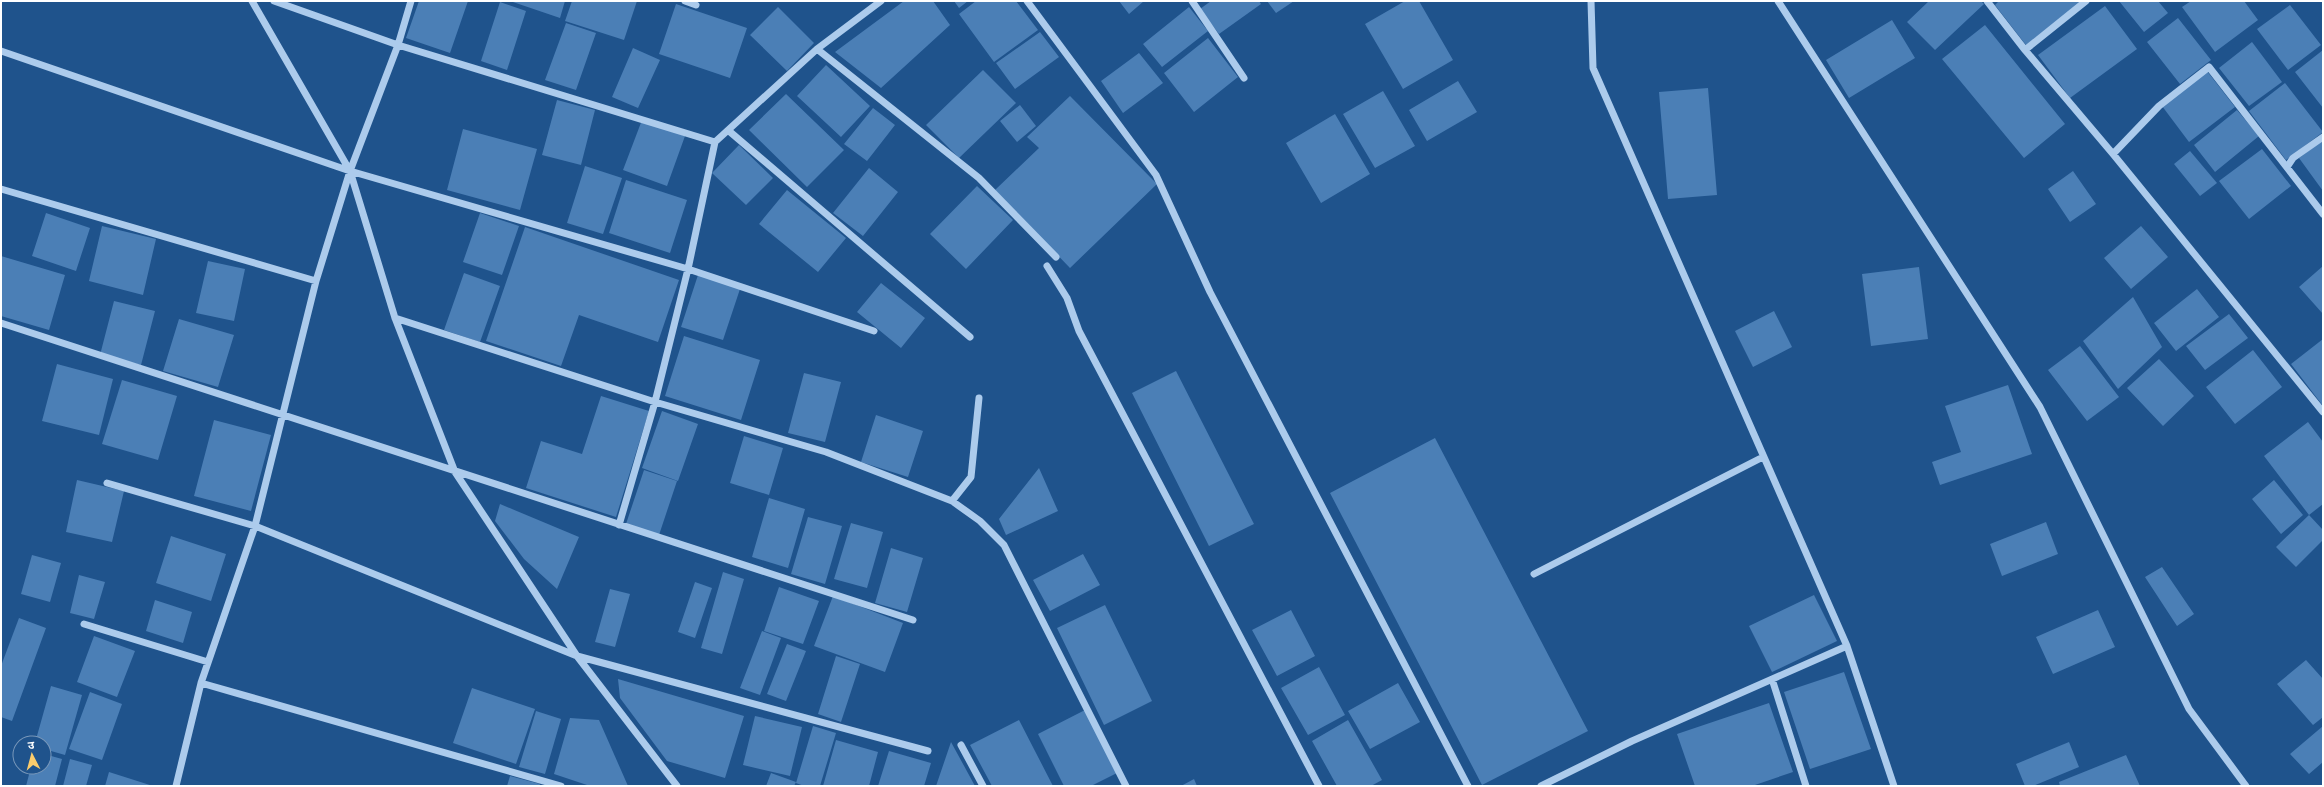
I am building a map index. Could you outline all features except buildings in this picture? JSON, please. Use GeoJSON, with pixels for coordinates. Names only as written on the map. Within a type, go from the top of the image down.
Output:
{"type":"FeatureCollection","features":[{"type":"Feature","properties":{"kind":"street"},"geometry":{"type":"LineString","coordinates":[[252,1],[350,170],[395,318],[455,472],[577,656],[677,786]]}},
{"type":"Feature","properties":{"kind":"street"},"geometry":{"type":"LineString","coordinates":[[274,1],[398,45],[715,142]]}},
{"type":"Feature","properties":{"kind":"street"},"geometry":{"type":"LineString","coordinates":[[176,786],[201,683],[256,526],[281,415],[316,281],[350,170],[398,45],[411,1]]}},
{"type":"Feature","properties":{"kind":"street"},"geometry":{"type":"LineString","coordinates":[[685,1],[696,5]]}},
{"type":"Feature","properties":{"kind":"street"},"geometry":{"type":"LineString","coordinates":[[619,525],[655,402],[688,268],[715,142],[729,131],[817,49],[881,1]]}},
{"type":"Feature","properties":{"kind":"street"},"geometry":{"type":"LineString","coordinates":[[1027,1],[1156,175],[1210,292],[1468,786]]}},
{"type":"Feature","properties":{"kind":"street"},"geometry":{"type":"LineString","coordinates":[[1192,1],[1244,78]]}},
{"type":"Feature","properties":{"kind":"street"},"geometry":{"type":"LineString","coordinates":[[1591,1],[1593,68],[1847,646],[1894,786]]}},
{"type":"Feature","properties":{"kind":"street"},"geometry":{"type":"LineString","coordinates":[[1778,1],[2040,407],[2189,709],[2246,786]]}},
{"type":"Feature","properties":{"kind":"street"},"geometry":{"type":"LineString","coordinates":[[1987,1],[2025,50],[2113,154],[2323,412]]}},
{"type":"Feature","properties":{"kind":"street"},"geometry":{"type":"LineString","coordinates":[[2025,50],[2086,1]]}},
{"type":"Feature","properties":{"kind":"street"},"geometry":{"type":"LineString","coordinates":[[817,49],[979,178],[1056,257]]}},
{"type":"Feature","properties":{"kind":"street"},"geometry":{"type":"LineString","coordinates":[[1,51],[350,170],[688,268],[874,331]]}},
{"type":"Feature","properties":{"kind":"street"},"geometry":{"type":"LineString","coordinates":[[2113,154],[2159,106],[2209,67],[2323,214]]}},
{"type":"Feature","properties":{"kind":"street"},"geometry":{"type":"LineString","coordinates":[[729,131],[970,337]]}},
{"type":"Feature","properties":{"kind":"street"},"geometry":{"type":"LineString","coordinates":[[2287,166],[2293,158],[2323,137]]}},
{"type":"Feature","properties":{"kind":"street"},"geometry":{"type":"LineString","coordinates":[[1,189],[316,281]]}},
{"type":"Feature","properties":{"kind":"street"},"geometry":{"type":"LineString","coordinates":[[1047,266],[1067,298],[1079,331],[1319,786]]}},
{"type":"Feature","properties":{"kind":"street"},"geometry":{"type":"LineString","coordinates":[[395,318],[655,402],[826,452],[952,501],[980,521],[1004,546],[1126,786]]}},
{"type":"Feature","properties":{"kind":"street"},"geometry":{"type":"LineString","coordinates":[[1,323],[912,620]]}},
{"type":"Feature","properties":{"kind":"street"},"geometry":{"type":"LineString","coordinates":[[952,501],[972,477],[979,398]]}},
{"type":"Feature","properties":{"kind":"street"},"geometry":{"type":"LineString","coordinates":[[1534,574],[1763,457]]}},
{"type":"Feature","properties":{"kind":"street"},"geometry":{"type":"LineString","coordinates":[[107,483],[256,526],[577,656],[928,751]]}},
{"type":"Feature","properties":{"kind":"street"},"geometry":{"type":"LineString","coordinates":[[84,624],[208,662]]}},
{"type":"Feature","properties":{"kind":"street"},"geometry":{"type":"LineString","coordinates":[[1541,786],[1632,741],[1847,646]]}},
{"type":"Feature","properties":{"kind":"street"},"geometry":{"type":"LineString","coordinates":[[1772,679],[1806,786]]}},
{"type":"Feature","properties":{"kind":"street"},"geometry":{"type":"LineString","coordinates":[[201,683],[561,786]]}},
{"type":"Feature","properties":{"kind":"street"},"geometry":{"type":"LineString","coordinates":[[961,744],[983,786]]}}]}
